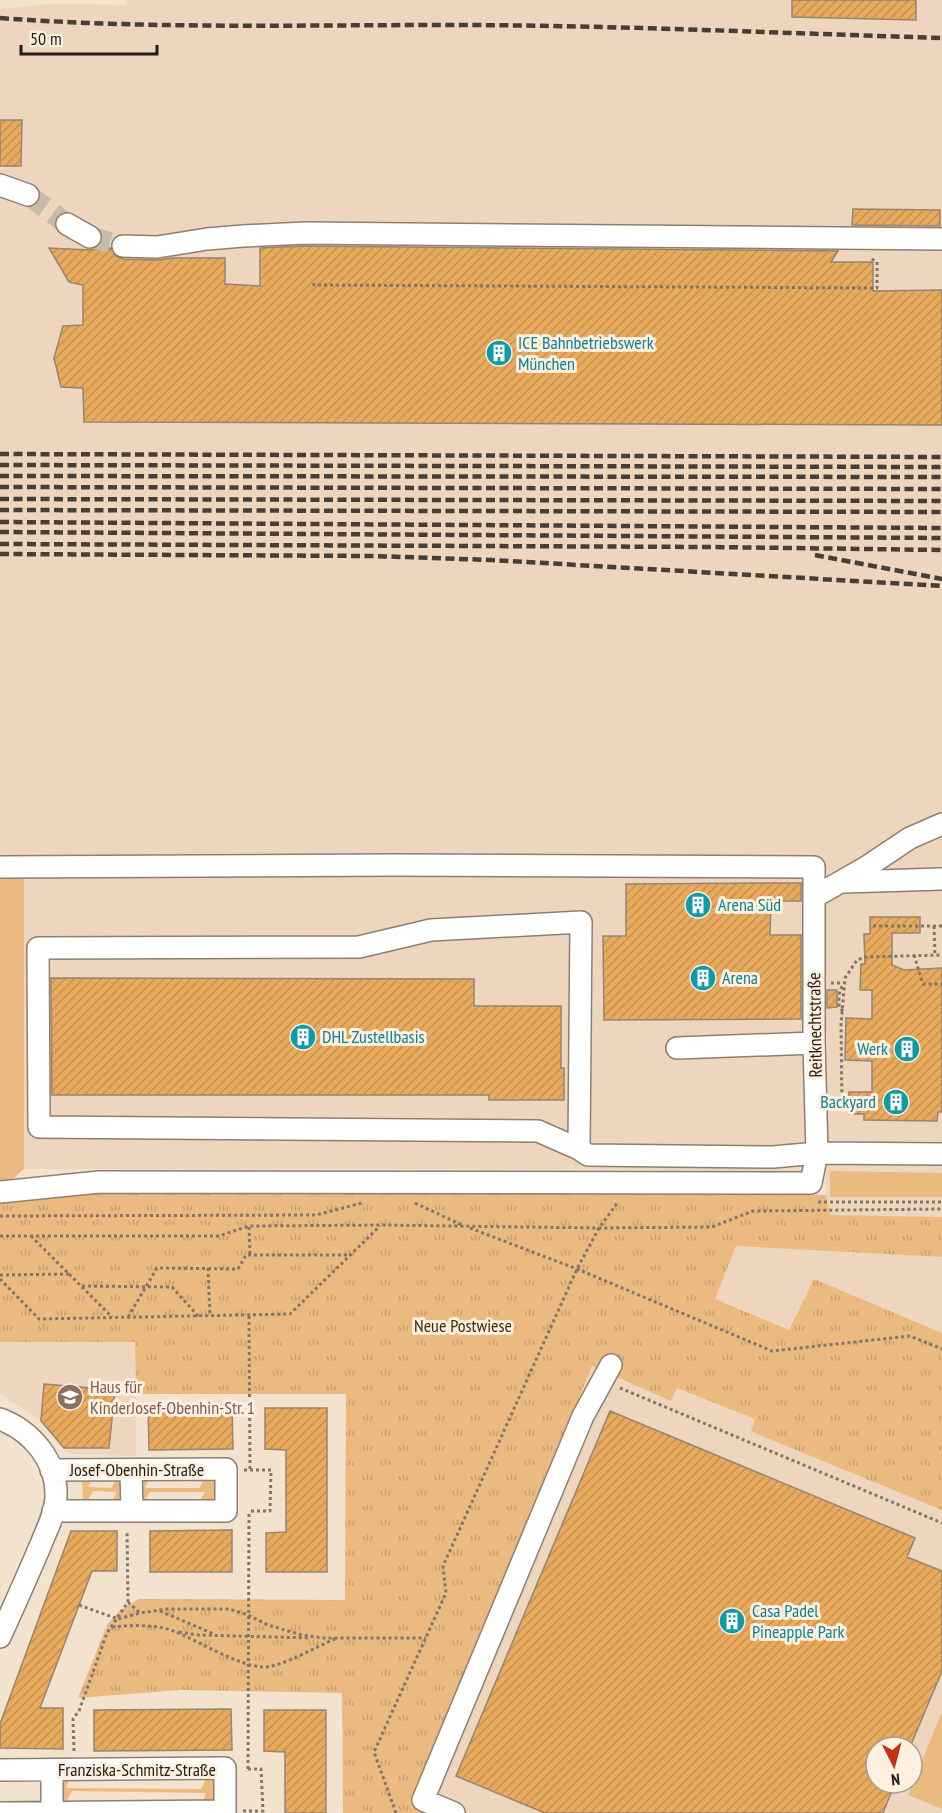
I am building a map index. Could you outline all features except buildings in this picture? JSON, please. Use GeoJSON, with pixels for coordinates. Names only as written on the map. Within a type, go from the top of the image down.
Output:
{"type":"FeatureCollection","features":[{"type":"Feature","properties":{"kind":"street"},"geometry":{"type":"LineString","coordinates":[[0,185],[28,195]]}},
{"type":"Feature","properties":{"kind":"street"},"geometry":{"type":"LineString","coordinates":[[67,224],[90,237]]}},
{"type":"Feature","properties":{"kind":"street"},"geometry":{"type":"LineString","coordinates":[[123,246],[157,247],[243,236],[305,233],[942,239]]}},
{"type":"Feature","properties":{"kind":"street"},"geometry":{"type":"LineString","coordinates":[[814,897],[842,882],[910,838],[942,824]]}},
{"type":"Feature","properties":{"kind":"street","name":"Reitknechtstraße"},"geometry":{"type":"LineString","coordinates":[[0,867],[384,865],[814,867],[814,1043],[817,1153],[811,1183],[99,1182],[0,1192]]}},
{"type":"Feature","properties":{"kind":"street"},"geometry":{"type":"LineString","coordinates":[[842,882],[942,879]]}},
{"type":"Feature","properties":{"kind":"street"},"geometry":{"type":"LineString","coordinates":[[579,1149],[580,922],[431,930],[359,948],[38,948],[39,1127],[538,1131],[588,1155],[773,1157],[817,1153],[942,1154]]}},
{"type":"Feature","properties":{"kind":"street"},"geometry":{"type":"LineString","coordinates":[[677,1047],[814,1043]]}},
{"type":"Feature","properties":{"kind":"street"},"geometry":{"type":"LineString","coordinates":[[454,1813],[423,1800],[578,1427],[607,1373]]}},
{"type":"Feature","properties":{"kind":"street"},"geometry":{"type":"LineString","coordinates":[[0,1419],[24,1431],[36,1442],[51,1470],[56,1497],[53,1511],[30,1570],[0,1637]]}},
{"type":"Feature","properties":{"kind":"street","name":"Josef-Obenhin-Straße"},"geometry":{"type":"LineString","coordinates":[[51,1470],[226,1469],[226,1511],[53,1511]]}},
{"type":"Feature","properties":{"kind":"street"},"geometry":{"type":"LineString","coordinates":[[130,1511],[131,1470]]}},
{"type":"Feature","properties":{"kind":"street","name":"Franziska-Schmitz-Straße"},"geometry":{"type":"LineString","coordinates":[[0,1770],[225,1768],[225,1810]]}},
{"type":"Feature","properties":{"kind":"street"},"geometry":{"type":"LineString","coordinates":[[51,1770],[52,1812]]}},
{"type":"Feature","properties":{"kind":"street"},"geometry":{"type":"LineString","coordinates":[[0,1813],[225,1810]]}},
{"type":"Feature","properties":{"kind":"path"},"geometry":{"type":"LineString","coordinates":[[314,283],[314,285],[602,284],[877,288],[877,275]]}},
{"type":"Feature","properties":{"kind":"path"},"geometry":{"type":"LineString","coordinates":[[873,926],[942,927]]}},
{"type":"Feature","properties":{"kind":"path"},"geometry":{"type":"LineString","coordinates":[[934,926],[935,955]]}},
{"type":"Feature","properties":{"kind":"path"},"geometry":{"type":"LineString","coordinates":[[914,955],[923,984],[942,984]]}},
{"type":"Feature","properties":{"kind":"path"},"geometry":{"type":"LineString","coordinates":[[876,1102],[842,1106],[841,1024],[843,1011],[839,999],[845,978],[857,960],[865,957],[942,956]]}},
{"type":"Feature","properties":{"kind":"path"},"geometry":{"type":"LineString","coordinates":[[420,1199],[408,1199],[466,1227],[577,1269],[772,1351],[910,1336],[942,1349]]}},
{"type":"Feature","properties":{"kind":"path"},"geometry":{"type":"LineString","coordinates":[[0,1216],[316,1215],[372,1200]]}},
{"type":"Feature","properties":{"kind":"path"},"geometry":{"type":"LineString","coordinates":[[396,1813],[374,1752],[446,1593],[443,1566],[577,1269],[599,1228],[619,1200],[607,1200]]}},
{"type":"Feature","properties":{"kind":"path"},"geometry":{"type":"LineString","coordinates":[[810,1202],[942,1202]]}},
{"type":"Feature","properties":{"kind":"path"},"geometry":{"type":"LineString","coordinates":[[0,1236],[219,1236],[249,1227],[381,1225],[712,1227],[753,1211],[942,1209]]}},
{"type":"Feature","properties":{"kind":"path"},"geometry":{"type":"LineString","coordinates":[[0,1277],[39,1319],[290,1314],[381,1225]]}},
{"type":"Feature","properties":{"kind":"path"},"geometry":{"type":"LineString","coordinates":[[249,1227],[250,1255]]}},
{"type":"Feature","properties":{"kind":"path"},"geometry":{"type":"LineString","coordinates":[[31,1236],[112,1317]]}},
{"type":"Feature","properties":{"kind":"path"},"geometry":{"type":"LineString","coordinates":[[128,1317],[157,1268],[238,1269],[246,1255],[351,1255]]}},
{"type":"Feature","properties":{"kind":"path"},"geometry":{"type":"LineString","coordinates":[[208,1268],[210,1316]]}},
{"type":"Feature","properties":{"kind":"path"},"geometry":{"type":"LineString","coordinates":[[0,1277],[69,1274]]}},
{"type":"Feature","properties":{"kind":"path"},"geometry":{"type":"LineString","coordinates":[[82,1286],[172,1287],[198,1316]]}},
{"type":"Feature","properties":{"kind":"path"},"geometry":{"type":"LineString","coordinates":[[249,1315],[250,1470]]}},
{"type":"Feature","properties":{"kind":"path"},"geometry":{"type":"LineString","coordinates":[[607,1373],[942,1523]]}},
{"type":"Feature","properties":{"kind":"path"},"geometry":{"type":"LineString","coordinates":[[226,1469],[271,1470],[270,1511],[249,1511],[248,1769]]}},
{"type":"Feature","properties":{"kind":"path"},"geometry":{"type":"LineString","coordinates":[[75,1769],[73,1719],[79,1711],[107,1633],[128,1602],[130,1511]]}},
{"type":"Feature","properties":{"kind":"path"},"geometry":{"type":"LineString","coordinates":[[128,1602],[140,1613]]}},
{"type":"Feature","properties":{"kind":"path"},"geometry":{"type":"LineString","coordinates":[[79,1605],[118,1619],[157,1610],[229,1609],[268,1625],[322,1638]]}},
{"type":"Feature","properties":{"kind":"path"},"geometry":{"type":"LineString","coordinates":[[157,1610],[216,1635]]}},
{"type":"Feature","properties":{"kind":"path"},"geometry":{"type":"LineString","coordinates":[[112,1627],[156,1627],[216,1635],[336,1639],[427,1638]]}},
{"type":"Feature","properties":{"kind":"path"},"geometry":{"type":"LineString","coordinates":[[174,1631],[248,1664],[261,1667],[282,1663],[336,1639]]}},
{"type":"Feature","properties":{"kind":"path"},"geometry":{"type":"LineString","coordinates":[[225,1768],[261,1770],[263,1810],[247,1812],[225,1810]]}},
{"type":"Feature","properties":{"kind":"shaded area"},"geometry":{"type":"Polygon","coordinates":[[[127,0],[942,0],[942,1217],[830,1215],[826,1195],[826,1172],[588,1169],[24,1169],[24,875],[0,875],[0,9],[50,4],[126,5],[127,0]]]}},
{"type":"Feature","properties":{"kind":"shaded area"},"geometry":{"type":"Polygon","coordinates":[[[735,1246],[942,1257],[942,1813],[435,1813],[411,1803],[592,1366],[735,1246]]]}},
{"type":"Feature","properties":{"kind":"shaded area","name":"Haus für KinderJosef-Obenhin-Str. 1"},"geometry":{"type":"Polygon","coordinates":[[[0,1342],[135,1342],[136,1456],[69,1454],[41,1421],[0,1394],[0,1342]]]}},
{"type":"Feature","properties":{"kind":"green space"},"geometry":{"type":"Polygon","coordinates":[[[0,875],[24,875],[24,1169],[8,1183],[0,1183],[0,875]]]}},
{"type":"Feature","properties":{"kind":"green space"},"geometry":{"type":"Polygon","coordinates":[[[830,1171],[942,1173],[942,1197],[830,1197],[830,1171]]]}},
{"type":"Feature","properties":{"kind":"green space","name":"Neue Postwiese"},"geometry":{"type":"Polygon","coordinates":[[[108,1191],[618,1192],[826,1195],[830,1215],[942,1217],[942,1257],[736,1246],[715,1299],[789,1330],[814,1279],[942,1333],[942,1510],[755,1433],[751,1431],[755,1419],[677,1388],[671,1401],[592,1366],[411,1803],[435,1813],[343,1813],[342,1693],[181,1690],[78,1698],[107,1625],[119,1611],[139,1599],[345,1600],[346,1394],[136,1394],[135,1342],[0,1342],[0,1201],[21,1201],[108,1191]]]}},
{"type":"Feature","properties":{"kind":"green space"},"geometry":{"type":"Polygon","coordinates":[[[82,1475],[95,1475],[88,1487],[111,1488],[119,1475],[122,1478],[122,1502],[111,1504],[116,1492],[93,1491],[86,1504],[83,1504],[82,1475]]]}},
{"type":"Feature","properties":{"kind":"green space"},"geometry":{"type":"Polygon","coordinates":[[[151,1475],[145,1488],[199,1488],[207,1476],[218,1479],[218,1501],[198,1504],[205,1492],[150,1492],[142,1504],[142,1476],[151,1475]]]}},
{"type":"Feature","properties":{"kind":"green space"},"geometry":{"type":"Polygon","coordinates":[[[942,1714],[942,1809],[908,1795],[924,1795],[924,1756],[942,1714]]]}},
{"type":"Feature","properties":{"kind":"green space"},"geometry":{"type":"Polygon","coordinates":[[[57,1776],[71,1776],[66,1788],[201,1789],[207,1777],[214,1778],[218,1782],[217,1800],[201,1805],[206,1793],[72,1791],[65,1804],[58,1804],[57,1776]]]}},
{"type":"Feature","properties":{"kind":"tunnel"},"geometry":{"type":"LineString","coordinates":[[28,195],[67,224]]}},
{"type":"Feature","properties":{"kind":"tunnel"},"geometry":{"type":"LineString","coordinates":[[90,237],[123,246]]}},
{"type":"Feature","properties":{"kind":"railway"},"geometry":{"type":"LineString","coordinates":[[0,18],[167,25],[569,26],[942,38]]}},
{"type":"Feature","properties":{"kind":"railway"},"geometry":{"type":"LineString","coordinates":[[0,454],[942,457]]}},
{"type":"Feature","properties":{"kind":"railway"},"geometry":{"type":"LineString","coordinates":[[0,465],[942,467]]}},
{"type":"Feature","properties":{"kind":"railway"},"geometry":{"type":"LineString","coordinates":[[0,476],[942,477]]}},
{"type":"Feature","properties":{"kind":"railway"},"geometry":{"type":"LineString","coordinates":[[0,487],[942,489]]}},
{"type":"Feature","properties":{"kind":"railway"},"geometry":{"type":"LineString","coordinates":[[0,499],[942,501]]}},
{"type":"Feature","properties":{"kind":"railway"},"geometry":{"type":"LineString","coordinates":[[0,510],[942,512]]}},
{"type":"Feature","properties":{"kind":"railway"},"geometry":{"type":"LineString","coordinates":[[0,522],[942,528]]}},
{"type":"Feature","properties":{"kind":"railway"},"geometry":{"type":"LineString","coordinates":[[0,532],[942,538]]}},
{"type":"Feature","properties":{"kind":"railway"},"geometry":{"type":"LineString","coordinates":[[0,544],[942,550]]}},
{"type":"Feature","properties":{"kind":"railway"},"geometry":{"type":"LineString","coordinates":[[0,554],[374,556],[491,560],[942,586]]}},
{"type":"Feature","properties":{"kind":"railway"},"geometry":{"type":"LineString","coordinates":[[815,555],[942,579]]}},
{"type":"Feature","properties":{"kind":"place","name":"ICE Bahnbetriebswerk München"},"geometry":{"type":"Point","coordinates":[499,353]}},
{"type":"Feature","properties":{"kind":"place","name":"Arena Süd"},"geometry":{"type":"Point","coordinates":[698,905]}},
{"type":"Feature","properties":{"kind":"place","name":"Arena"},"geometry":{"type":"Point","coordinates":[703,978]}},
{"type":"Feature","properties":{"kind":"place","name":"DHL Zustellbasis"},"geometry":{"type":"Point","coordinates":[303,1037]}},
{"type":"Feature","properties":{"kind":"place","name":"Werk"},"geometry":{"type":"Point","coordinates":[907,1049]}},
{"type":"Feature","properties":{"kind":"place","name":"Backyard"},"geometry":{"type":"Point","coordinates":[896,1102]}},
{"type":"Feature","properties":{"kind":"place","name":"Haus für KinderJosef-Obenhin-Str. 1"},"geometry":{"type":"Point","coordinates":[70,1397]}},
{"type":"Feature","properties":{"kind":"place","name":"Casa Padel Pineapple Park"},"geometry":{"type":"Point","coordinates":[732,1621]}}]}
